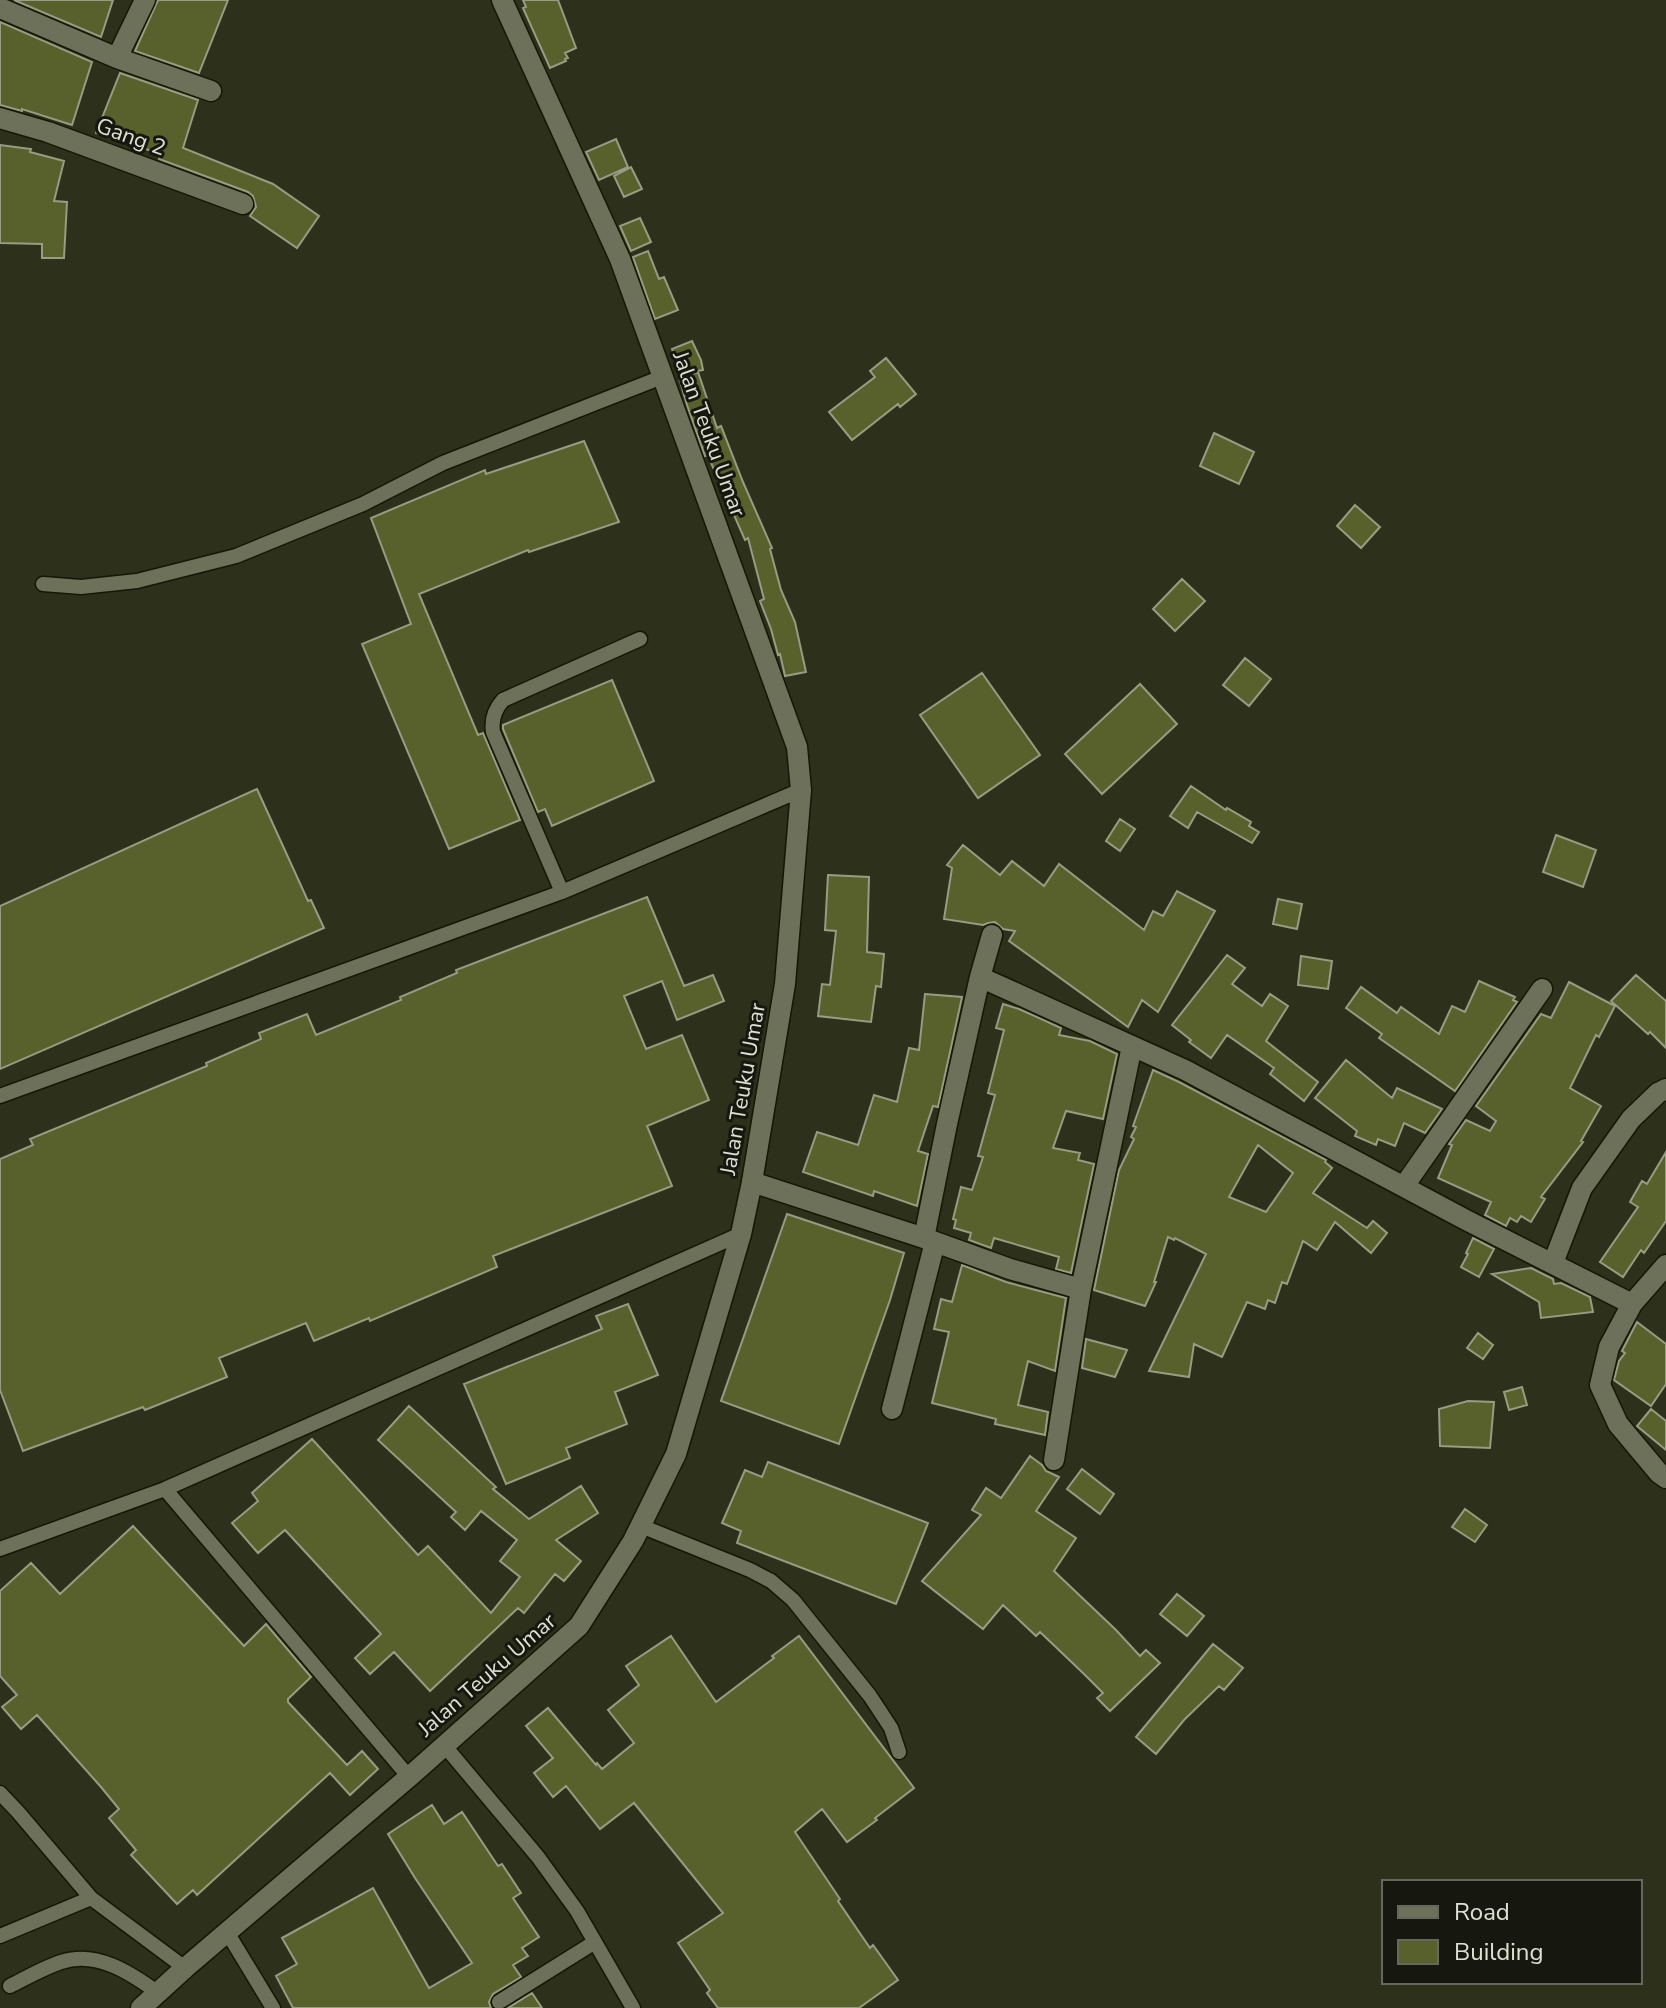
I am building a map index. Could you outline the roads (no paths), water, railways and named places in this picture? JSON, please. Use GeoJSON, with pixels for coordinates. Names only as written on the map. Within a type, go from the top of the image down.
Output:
{"type":"FeatureCollection","features":[{"type":"Feature","properties":{"kind":"street"},"geometry":{"type":"LineString","coordinates":[[117,58],[145,0]]}},
{"type":"Feature","properties":{"kind":"street","name":"Jalan Teuku Umar"},"geometry":{"type":"LineString","coordinates":[[141,2008],[579,1626],[633,1541],[676,1454],[741,1234],[752,1182],[785,984],[801,790],[797,747],[620,259],[502,0]]}},
{"type":"Feature","properties":{"kind":"street"},"geometry":{"type":"LineString","coordinates":[[0,8],[117,58],[211,91]]}},
{"type":"Feature","properties":{"kind":"street","name":"Gang 2"},"geometry":{"type":"LineString","coordinates":[[0,118],[48,132],[243,204]]}},
{"type":"Feature","properties":{"kind":"street"},"geometry":{"type":"LineString","coordinates":[[892,1409],[930,1240],[980,977],[992,935]]}},
{"type":"Feature","properties":{"kind":"street"},"geometry":{"type":"LineString","coordinates":[[980,977],[1185,1070],[1466,1220],[1632,1304]]}},
{"type":"Feature","properties":{"kind":"street"},"geometry":{"type":"LineString","coordinates":[[1404,1186],[1542,989]]}},
{"type":"Feature","properties":{"kind":"street"},"geometry":{"type":"LineString","coordinates":[[1054,1460],[1081,1289],[1132,1046]]}},
{"type":"Feature","properties":{"kind":"street"},"geometry":{"type":"LineString","coordinates":[[1553,1263],[1582,1188],[1631,1119],[1666,1089]]}},
{"type":"Feature","properties":{"kind":"street"},"geometry":{"type":"LineString","coordinates":[[752,1182],[1010,1269],[1081,1289]]}},
{"type":"Feature","properties":{"kind":"street"},"geometry":{"type":"LineString","coordinates":[[1666,1265],[1632,1304],[1609,1347],[1600,1385],[1618,1424],[1666,1478]]}},
{"type":"Feature","properties":{"kind":"lane"},"geometry":{"type":"LineString","coordinates":[[43,584],[81,587],[137,581],[236,556],[363,504],[443,463],[662,377]]}},
{"type":"Feature","properties":{"kind":"lane"},"geometry":{"type":"LineString","coordinates":[[562,892],[493,732],[495,709],[503,700],[640,639]]}},
{"type":"Feature","properties":{"kind":"lane"},"geometry":{"type":"LineString","coordinates":[[0,1096],[562,892],[801,790]]}},
{"type":"Feature","properties":{"kind":"lane"},"geometry":{"type":"LineString","coordinates":[[2,1544],[165,1489],[741,1234]]}},
{"type":"Feature","properties":{"kind":"lane"},"geometry":{"type":"LineString","coordinates":[[165,1489],[409,1777]]}},
{"type":"Feature","properties":{"kind":"lane"},"geometry":{"type":"LineString","coordinates":[[641,1526],[750,1570],[771,1581],[793,1600],[870,1696],[891,1728],[899,1752]]}},
{"type":"Feature","properties":{"kind":"lane"},"geometry":{"type":"LineString","coordinates":[[444,1745],[538,1857],[577,1911],[633,2008]]}},
{"type":"Feature","properties":{"kind":"lane"},"geometry":{"type":"LineString","coordinates":[[0,1793],[91,1898],[185,1968]]}},
{"type":"Feature","properties":{"kind":"lane"},"geometry":{"type":"LineString","coordinates":[[0,1936],[91,1898]]}},
{"type":"Feature","properties":{"kind":"lane"},"geometry":{"type":"LineString","coordinates":[[227,1932],[273,2008]]}},
{"type":"Feature","properties":{"kind":"lane"},"geometry":{"type":"LineString","coordinates":[[499,2002],[595,1942]]}},
{"type":"Feature","properties":{"kind":"lane"},"geometry":{"type":"LineString","coordinates":[[10,1986],[62,1962],[82,1959],[106,1963],[130,1972],[158,1993]]}}]}
